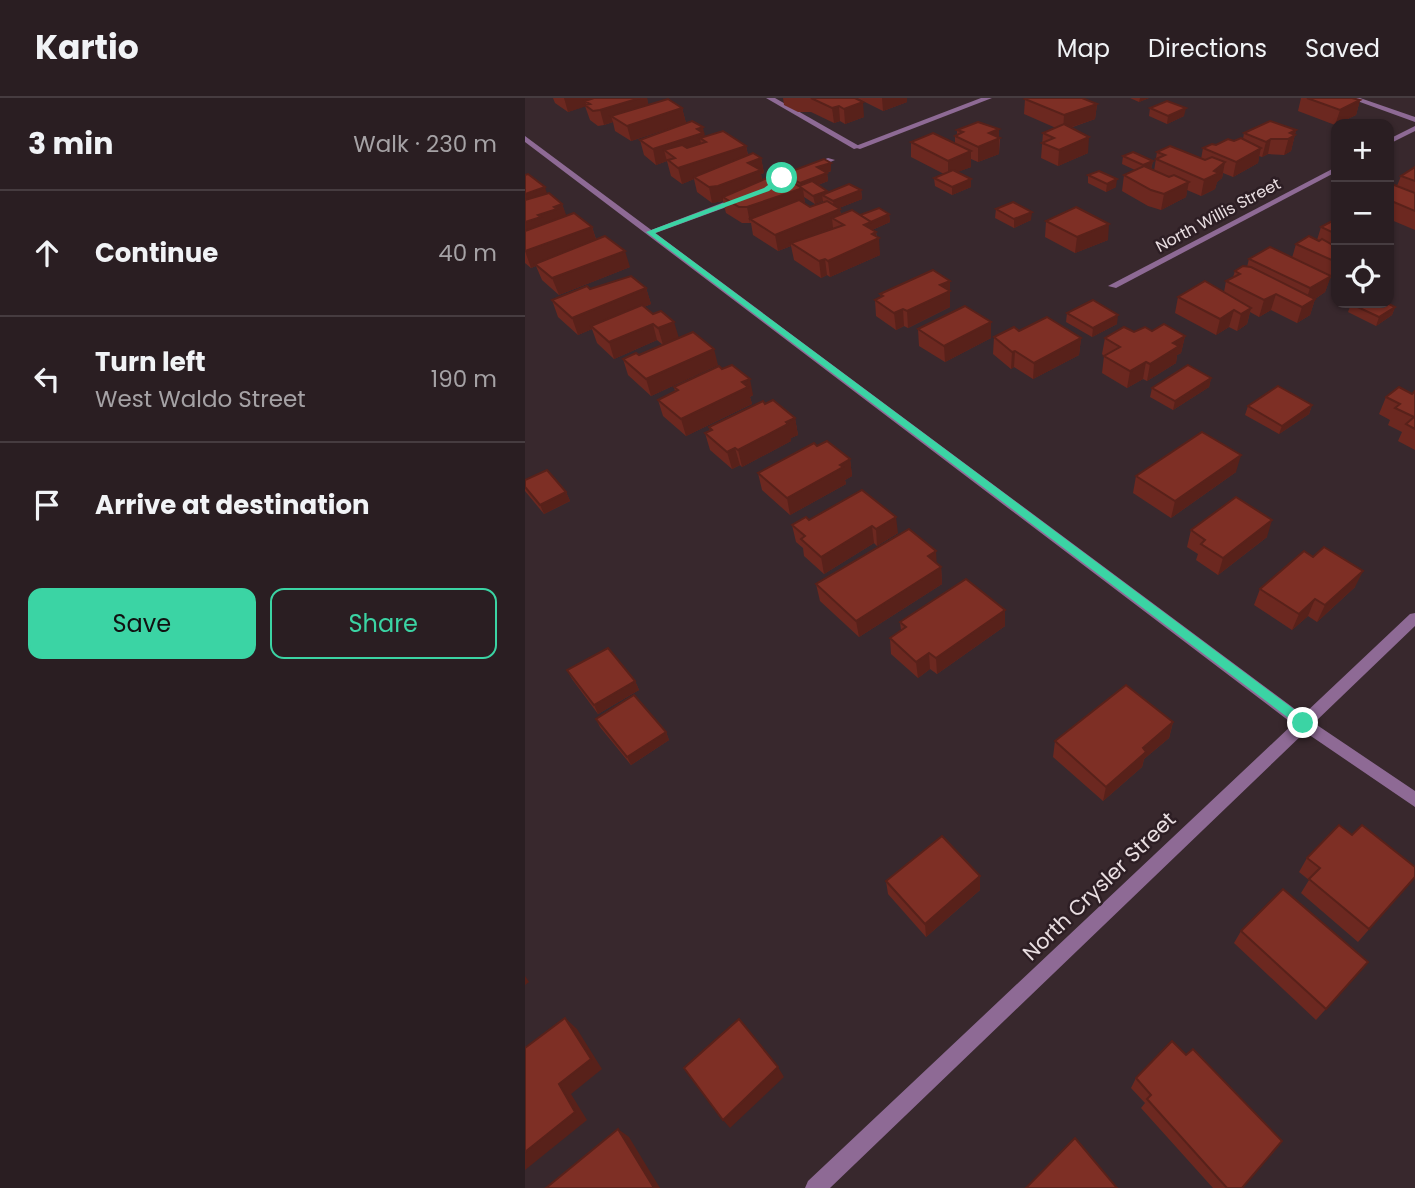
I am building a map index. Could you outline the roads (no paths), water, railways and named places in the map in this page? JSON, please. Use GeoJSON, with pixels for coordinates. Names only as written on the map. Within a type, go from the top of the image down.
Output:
{"type":"FeatureCollection","features":[{"type":"Feature","properties":{"kind":"street"},"geometry":{"type":"LineString","coordinates":[[770,98],[857,147],[988,98]]}},
{"type":"Feature","properties":{"kind":"street"},"geometry":{"type":"LineString","coordinates":[[1353,98],[1415,120]]}},
{"type":"Feature","properties":{"kind":"street"},"geometry":{"type":"LineString","coordinates":[[1394,139],[1415,128]]}},
{"type":"Feature","properties":{"kind":"street"},"geometry":{"type":"LineString","coordinates":[[525,138],[1303,723],[1415,800]]}},
{"type":"Feature","properties":{"kind":"street"},"geometry":{"type":"LineString","coordinates":[[650,232],[766,189],[782,178],[831,160]]}},
{"type":"Feature","properties":{"kind":"street","name":"North Willis Street"},"geometry":{"type":"LineString","coordinates":[[1113,286],[1331,172]]}},
{"type":"Feature","properties":{"kind":"street","name":"North Crysler Street"},"geometry":{"type":"LineString","coordinates":[[814,1188],[1415,618]]}}]}
